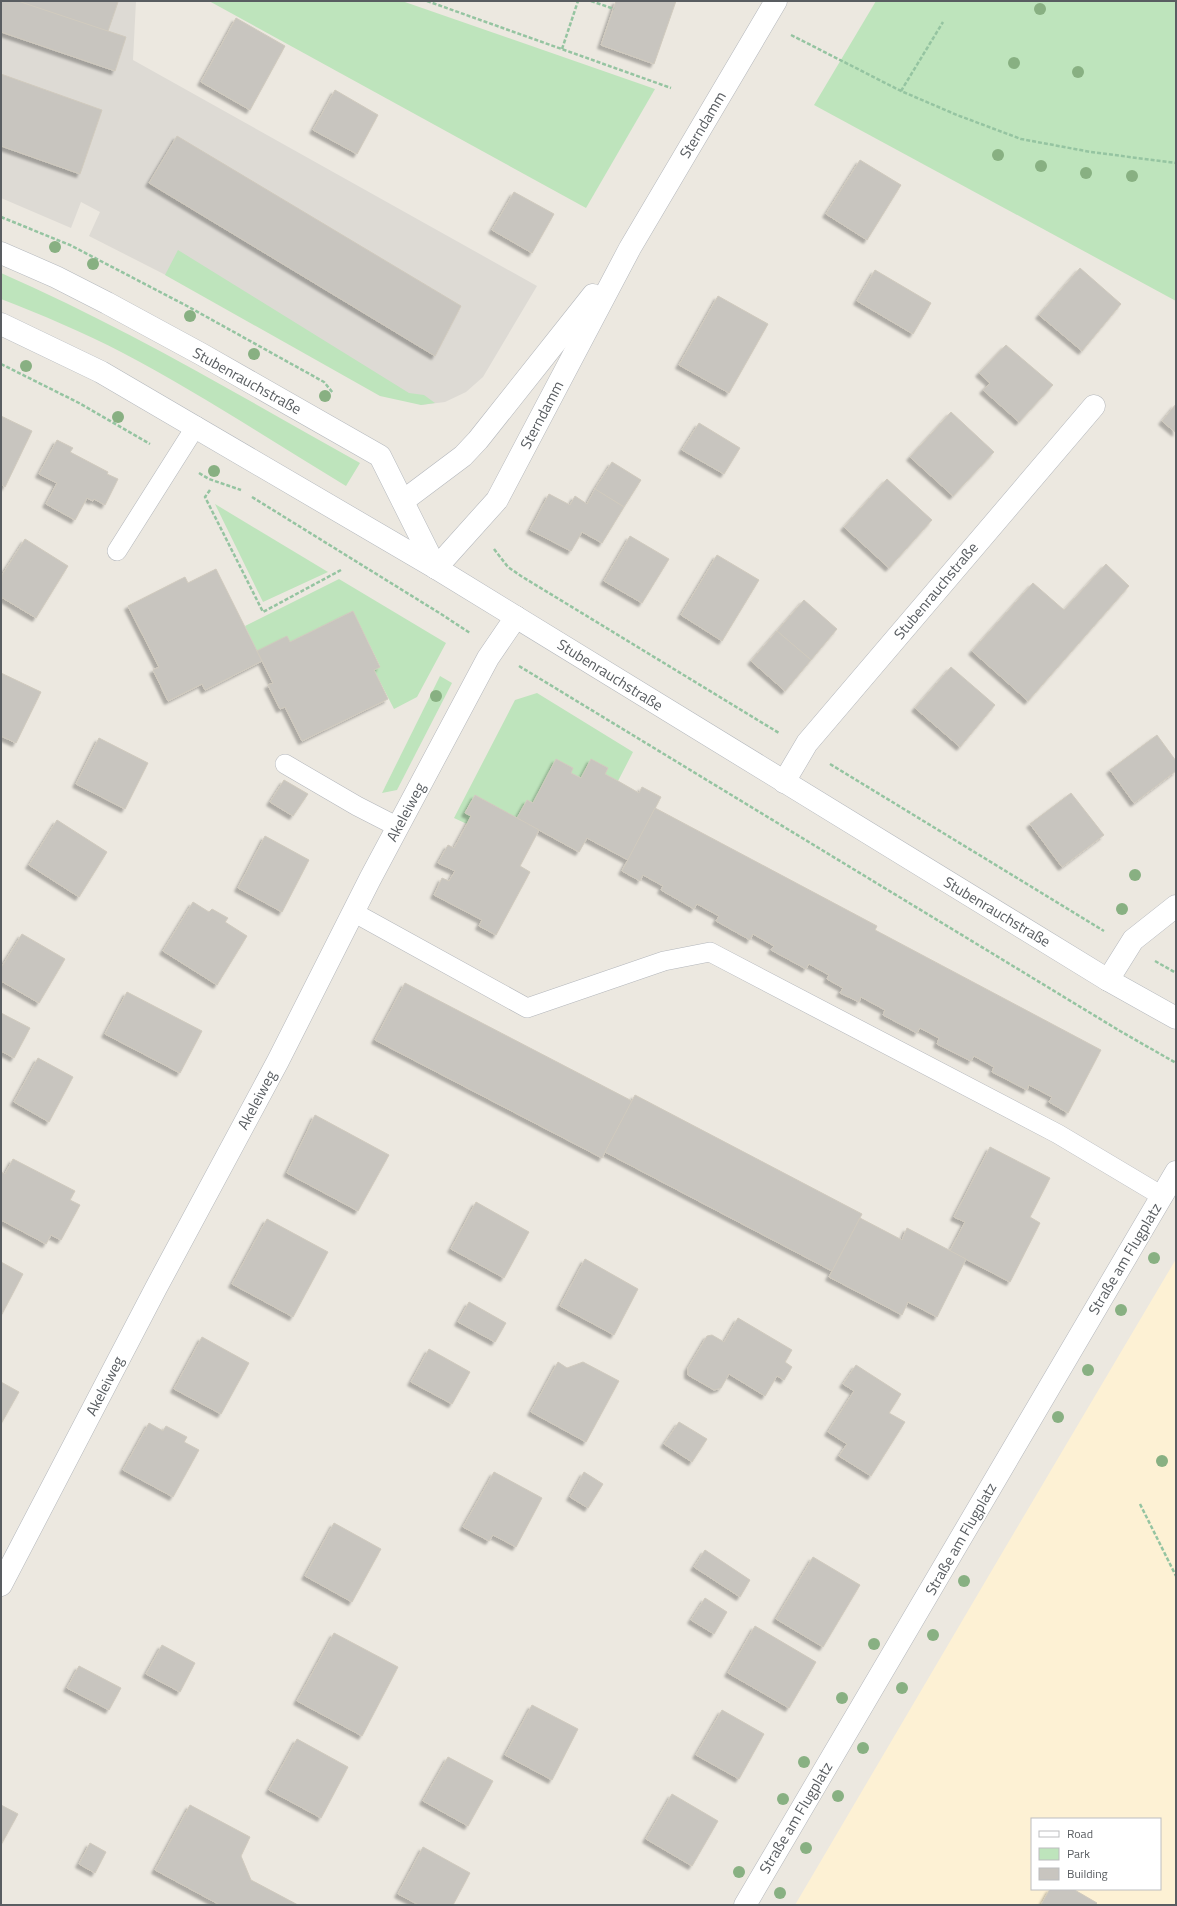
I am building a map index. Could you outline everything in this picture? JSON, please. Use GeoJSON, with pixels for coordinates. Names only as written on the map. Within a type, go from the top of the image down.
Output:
{"type":"FeatureCollection","features":[{"type":"Feature","properties":{"kind":"street","name":"Sterndamm"},"geometry":{"type":"LineString","coordinates":[[436,568],[497,500],[630,248],[776,1]]}},
{"type":"Feature","properties":{"kind":"street","name":"Sterndamm"},"geometry":{"type":"LineString","coordinates":[[403,501],[463,456],[478,440],[630,248]]}},
{"type":"Feature","properties":{"kind":"street","name":"Stubenrauchstraße"},"geometry":{"type":"LineString","coordinates":[[1,253],[56,277],[106,303],[200,354],[380,456],[436,568]]}},
{"type":"Feature","properties":{"kind":"street","name":"Stubenrauchstraße"},"geometry":{"type":"LineString","coordinates":[[1,324],[101,372],[196,426],[345,516],[436,568],[1108,980],[1176,1018]]}},
{"type":"Feature","properties":{"kind":"street","name":"Stubenrauchstraße"},"geometry":{"type":"LineString","coordinates":[[784,782],[804,748],[1094,406]]}},
{"type":"Feature","properties":{"kind":"street","name":"Akeleiweg"},"geometry":{"type":"LineString","coordinates":[[1,1585],[156,1288],[278,1060],[398,827],[488,658],[516,617]]}},
{"type":"Feature","properties":{"kind":"street"},"geometry":{"type":"LineString","coordinates":[[1108,980],[1133,940],[1176,906]]}},
{"type":"Feature","properties":{"kind":"street","name":"Straße am Flugplatz"},"geometry":{"type":"LineString","coordinates":[[745,1905],[1176,1172]]}},
{"type":"Feature","properties":{"kind":"lane"},"geometry":{"type":"LineString","coordinates":[[117,551],[196,426]]}},
{"type":"Feature","properties":{"kind":"lane"},"geometry":{"type":"LineString","coordinates":[[285,764],[357,806],[398,827]]}},
{"type":"Feature","properties":{"kind":"lane"},"geometry":{"type":"LineString","coordinates":[[353,912],[527,1008],[664,962],[710,952],[1058,1134],[1162,1196]]}},
{"type":"Feature","properties":{"kind":"path"},"geometry":{"type":"LineString","coordinates":[[427,1],[671,88]]}},
{"type":"Feature","properties":{"kind":"path"},"geometry":{"type":"LineString","coordinates":[[562,49],[578,1]]}},
{"type":"Feature","properties":{"kind":"path"},"geometry":{"type":"LineString","coordinates":[[591,1],[614,9]]}},
{"type":"Feature","properties":{"kind":"path"},"geometry":{"type":"LineString","coordinates":[[764,21],[901,91],[957,115],[1021,139],[1091,152],[1176,163]]}},
{"type":"Feature","properties":{"kind":"path"},"geometry":{"type":"LineString","coordinates":[[901,91],[943,22]]}},
{"type":"Feature","properties":{"kind":"path"},"geometry":{"type":"LineString","coordinates":[[210,490],[205,497],[263,612],[341,570]]}},
{"type":"Feature","properties":{"kind":"path"},"geometry":{"type":"LineString","coordinates":[[307,532],[472,634]]}},
{"type":"Feature","properties":{"kind":"path"},"geometry":{"type":"LineString","coordinates":[[521,576],[1129,946],[1176,973]]}},
{"type":"Feature","properties":{"kind":"path"},"geometry":{"type":"LineString","coordinates":[[530,673],[1100,1019],[1176,1063]]}},
{"type":"Feature","properties":{"kind":"path"},"geometry":{"type":"LineString","coordinates":[[1140,1504],[1176,1576]]}},
{"type":"Feature","properties":{"kind":"shaded area"},"geometry":{"type":"Polygon","coordinates":[[[1,1],[136,1],[133,60],[537,286],[483,377],[466,392],[445,402],[421,405],[89,236],[100,212],[81,202],[71,228],[1,198],[1,1]]]}},
{"type":"Feature","properties":{"kind":"shaded area"},"geometry":{"type":"Polygon","coordinates":[[[1176,1259],[1176,1905],[795,1905],[1005,1548],[1176,1259]]]}},
{"type":"Feature","properties":{"kind":"green space"},"geometry":{"type":"Polygon","coordinates":[[[209,1],[402,1],[655,89],[586,208],[209,1]]]}},
{"type":"Feature","properties":{"kind":"green space"},"geometry":{"type":"Polygon","coordinates":[[[876,1],[1176,1],[1176,301],[814,105],[876,1]]]}},
{"type":"Feature","properties":{"kind":"green space"},"geometry":{"type":"Polygon","coordinates":[[[178,250],[409,393],[424,395],[435,403],[421,405],[380,396],[165,275],[178,250]]]}},
{"type":"Feature","properties":{"kind":"green space"},"geometry":{"type":"Polygon","coordinates":[[[1,273],[138,339],[360,463],[346,486],[151,368],[78,331],[1,299],[1,273]]]}},
{"type":"Feature","properties":{"kind":"green space"},"geometry":{"type":"Polygon","coordinates":[[[215,504],[328,572],[263,602],[215,504]]]}},
{"type":"Feature","properties":{"kind":"green space"},"geometry":{"type":"Polygon","coordinates":[[[339,579],[446,643],[417,697],[394,709],[374,670],[380,666],[353,611],[290,642],[257,651],[245,626],[339,579]]]}},
{"type":"Feature","properties":{"kind":"green space"},"geometry":{"type":"Polygon","coordinates":[[[440,676],[452,683],[397,790],[382,793],[440,676]]]}},
{"type":"Feature","properties":{"kind":"green space"},"geometry":{"type":"Polygon","coordinates":[[[537,693],[633,752],[618,781],[605,774],[608,768],[591,759],[581,778],[571,773],[573,768],[556,759],[533,803],[527,800],[517,818],[475,795],[465,812],[471,816],[467,824],[454,818],[515,700],[537,693]]]}},
{"type":"Feature","properties":{"kind":"building"},"geometry":{"type":"Polygon","coordinates":[[[1,1],[18,1],[126,37],[115,71],[1,32],[1,1]]]}},
{"type":"Feature","properties":{"kind":"building"},"geometry":{"type":"Polygon","coordinates":[[[18,1],[113,1],[118,2],[108,31],[18,1]]]}},
{"type":"Feature","properties":{"kind":"building"},"geometry":{"type":"Polygon","coordinates":[[[616,1],[676,1],[654,64],[601,45],[616,1]]]}},
{"type":"Feature","properties":{"kind":"building"},"geometry":{"type":"Polygon","coordinates":[[[236,18],[285,46],[250,110],[201,82],[236,18]]]}},
{"type":"Feature","properties":{"kind":"building"},"geometry":{"type":"Polygon","coordinates":[[[1,74],[102,110],[80,174],[1,146],[1,74]]]}},
{"type":"Feature","properties":{"kind":"building"},"geometry":{"type":"Polygon","coordinates":[[[335,90],[378,115],[357,154],[313,130],[335,90]]]}},
{"type":"Feature","properties":{"kind":"building"},"geometry":{"type":"Polygon","coordinates":[[[177,136],[461,306],[435,356],[149,183],[177,136]]]}},
{"type":"Feature","properties":{"kind":"building"},"geometry":{"type":"Polygon","coordinates":[[[860,160],[901,185],[867,240],[826,214],[860,160]]]}},
{"type":"Feature","properties":{"kind":"building"},"geometry":{"type":"Polygon","coordinates":[[[514,192],[554,214],[532,253],[492,230],[514,192]]]}},
{"type":"Feature","properties":{"kind":"building"},"geometry":{"type":"Polygon","coordinates":[[[1080,268],[1121,304],[1082,351],[1039,315],[1080,268]]]}},
{"type":"Feature","properties":{"kind":"building"},"geometry":{"type":"Polygon","coordinates":[[[875,270],[931,303],[913,334],[857,301],[875,270]]]}},
{"type":"Feature","properties":{"kind":"building"},"geometry":{"type":"Polygon","coordinates":[[[718,296],[768,324],[729,393],[679,365],[718,296]]]}},
{"type":"Feature","properties":{"kind":"building"},"geometry":{"type":"Polygon","coordinates":[[[1006,345],[1053,385],[1019,422],[983,390],[990,383],[979,373],[1006,345]]]}},
{"type":"Feature","properties":{"kind":"building"},"geometry":{"type":"Polygon","coordinates":[[[1176,404],[1176,433],[1162,421],[1176,404]]]}},
{"type":"Feature","properties":{"kind":"building"},"geometry":{"type":"Polygon","coordinates":[[[951,412],[994,452],[953,496],[910,457],[951,412]]]}},
{"type":"Feature","properties":{"kind":"building"},"geometry":{"type":"Polygon","coordinates":[[[1,416],[32,431],[5,487],[1,484],[1,416]]]}},
{"type":"Feature","properties":{"kind":"building"},"geometry":{"type":"Polygon","coordinates":[[[699,423],[740,448],[724,474],[682,450],[699,423]]]}},
{"type":"Feature","properties":{"kind":"building"},"geometry":{"type":"Polygon","coordinates":[[[57,440],[73,448],[70,452],[118,479],[105,505],[94,499],[93,501],[87,498],[75,520],[46,504],[57,483],[39,474],[57,440]]]}},
{"type":"Feature","properties":{"kind":"building"},"geometry":{"type":"Polygon","coordinates":[[[612,462],[641,480],[624,507],[595,489],[612,462]]]}},
{"type":"Feature","properties":{"kind":"building"},"geometry":{"type":"Polygon","coordinates":[[[887,479],[932,520],[889,568],[844,527],[887,479]]]}},
{"type":"Feature","properties":{"kind":"building"},"geometry":{"type":"Polygon","coordinates":[[[595,489],[624,507],[602,543],[582,532],[571,551],[530,530],[549,494],[570,505],[575,496],[587,504],[595,489]]]}},
{"type":"Feature","properties":{"kind":"building"},"geometry":{"type":"Polygon","coordinates":[[[630,536],[669,559],[642,603],[604,581],[630,536]]]}},
{"type":"Feature","properties":{"kind":"building"},"geometry":{"type":"Polygon","coordinates":[[[25,539],[68,566],[36,618],[1,597],[2,575],[25,539]]]}},
{"type":"Feature","properties":{"kind":"building"},"geometry":{"type":"Polygon","coordinates":[[[717,555],[759,580],[722,641],[681,615],[717,555]]]}},
{"type":"Feature","properties":{"kind":"building"},"geometry":{"type":"Polygon","coordinates":[[[1106,564],[1129,586],[1028,701],[972,651],[1033,583],[1064,610],[1106,564]]]}},
{"type":"Feature","properties":{"kind":"building"},"geometry":{"type":"Polygon","coordinates":[[[216,569],[262,661],[205,690],[202,684],[168,701],[153,670],[159,667],[128,606],[185,577],[188,583],[216,569]]]}},
{"type":"Feature","properties":{"kind":"building"},"geometry":{"type":"Polygon","coordinates":[[[804,600],[837,629],[811,660],[777,631],[804,600]]]}},
{"type":"Feature","properties":{"kind":"building"},"geometry":{"type":"Polygon","coordinates":[[[353,611],[380,667],[374,670],[388,699],[302,741],[285,707],[280,709],[268,685],[273,683],[257,651],[287,636],[290,642],[353,611]]]}},
{"type":"Feature","properties":{"kind":"building"},"geometry":{"type":"Polygon","coordinates":[[[777,631],[811,660],[785,691],[751,661],[777,631]]]}},
{"type":"Feature","properties":{"kind":"building"},"geometry":{"type":"Polygon","coordinates":[[[951,667],[995,705],[960,747],[915,708],[951,667]]]}},
{"type":"Feature","properties":{"kind":"building"},"geometry":{"type":"Polygon","coordinates":[[[1,673],[41,692],[16,743],[1,736],[1,673]]]}},
{"type":"Feature","properties":{"kind":"building"},"geometry":{"type":"Polygon","coordinates":[[[1157,735],[1176,761],[1176,771],[1134,803],[1110,770],[1157,735]]]}},
{"type":"Feature","properties":{"kind":"building"},"geometry":{"type":"Polygon","coordinates":[[[99,738],[148,763],[125,809],[76,784],[99,738]]]}},
{"type":"Feature","properties":{"kind":"building"},"geometry":{"type":"Polygon","coordinates":[[[556,759],[573,768],[571,773],[581,778],[591,759],[608,768],[605,774],[639,793],[642,787],[661,797],[628,860],[587,838],[579,852],[517,818],[527,800],[533,803],[556,759]]]}},
{"type":"Feature","properties":{"kind":"building"},"geometry":{"type":"Polygon","coordinates":[[[284,780],[308,794],[293,816],[270,802],[284,780]]]}},
{"type":"Feature","properties":{"kind":"building"},"geometry":{"type":"Polygon","coordinates":[[[1071,793],[1104,835],[1062,867],[1030,824],[1071,793]]]}},
{"type":"Feature","properties":{"kind":"building"},"geometry":{"type":"Polygon","coordinates":[[[475,795],[539,830],[520,866],[530,872],[496,935],[479,926],[482,920],[434,895],[442,878],[449,881],[455,871],[438,863],[448,845],[454,848],[471,816],[465,813],[475,795]]]}},
{"type":"Feature","properties":{"kind":"building"},"geometry":{"type":"Polygon","coordinates":[[[655,808],[877,926],[875,930],[1101,1050],[1068,1113],[1049,1102],[1052,1097],[1029,1085],[1027,1090],[992,1072],[994,1067],[974,1056],[971,1061],[937,1044],[939,1038],[920,1028],[917,1033],[883,1015],[885,1010],[861,997],[859,1002],[840,993],[843,988],[827,979],[829,975],[809,964],[806,969],[771,950],[774,946],[753,934],[750,940],[716,921],[719,916],[697,904],[694,909],[661,890],[663,886],[643,875],[640,881],[622,871],[655,808]]]}},
{"type":"Feature","properties":{"kind":"building"},"geometry":{"type":"Polygon","coordinates":[[[57,820],[107,852],[79,897],[29,865],[57,820]]]}},
{"type":"Feature","properties":{"kind":"building"},"geometry":{"type":"Polygon","coordinates":[[[265,836],[309,860],[282,912],[238,888],[265,836]]]}},
{"type":"Feature","properties":{"kind":"building"},"geometry":{"type":"Polygon","coordinates":[[[193,902],[209,912],[212,909],[228,918],[225,922],[247,936],[217,985],[163,951],[193,902]]]}},
{"type":"Feature","properties":{"kind":"building"},"geometry":{"type":"Polygon","coordinates":[[[22,934],[65,959],[39,1003],[1,981],[1,968],[22,934]]]}},
{"type":"Feature","properties":{"kind":"building"},"geometry":{"type":"Polygon","coordinates":[[[405,983],[632,1101],[602,1158],[375,1040],[405,983]]]}},
{"type":"Feature","properties":{"kind":"building"},"geometry":{"type":"Polygon","coordinates":[[[127,992],[202,1031],[180,1073],[105,1034],[127,992]]]}},
{"type":"Feature","properties":{"kind":"building"},"geometry":{"type":"Polygon","coordinates":[[[1,1013],[30,1028],[14,1058],[1,1051],[1,1013]]]}},
{"type":"Feature","properties":{"kind":"building"},"geometry":{"type":"Polygon","coordinates":[[[38,1058],[73,1077],[49,1122],[14,1102],[38,1058]]]}},
{"type":"Feature","properties":{"kind":"building"},"geometry":{"type":"Polygon","coordinates":[[[635,1095],[862,1214],[832,1271],[605,1152],[635,1095]]]}},
{"type":"Feature","properties":{"kind":"building"},"geometry":{"type":"Polygon","coordinates":[[[315,1115],[389,1155],[358,1211],[287,1173],[315,1115]]]}},
{"type":"Feature","properties":{"kind":"building"},"geometry":{"type":"Polygon","coordinates":[[[990,1147],[1050,1178],[1030,1217],[1040,1223],[1010,1282],[950,1251],[965,1222],[954,1217],[990,1147]]]}},
{"type":"Feature","properties":{"kind":"building"},"geometry":{"type":"Polygon","coordinates":[[[13,1159],[75,1191],[70,1200],[80,1205],[61,1240],[51,1235],[46,1244],[1,1220],[1,1172],[5,1174],[13,1159]]]}},
{"type":"Feature","properties":{"kind":"building"},"geometry":{"type":"Polygon","coordinates":[[[476,1202],[529,1232],[504,1278],[451,1249],[476,1202]]]}},
{"type":"Feature","properties":{"kind":"building"},"geometry":{"type":"Polygon","coordinates":[[[860,1218],[902,1240],[907,1228],[966,1259],[937,1317],[908,1302],[902,1315],[829,1277],[860,1218]]]}},
{"type":"Feature","properties":{"kind":"building"},"geometry":{"type":"Polygon","coordinates":[[[267,1219],[328,1252],[293,1317],[232,1284],[267,1219]]]}},
{"type":"Feature","properties":{"kind":"building"},"geometry":{"type":"Polygon","coordinates":[[[585,1259],[638,1289],[614,1335],[560,1306],[585,1259]]]}},
{"type":"Feature","properties":{"kind":"building"},"geometry":{"type":"Polygon","coordinates":[[[1,1262],[23,1274],[1,1316],[1,1262]]]}},
{"type":"Feature","properties":{"kind":"building"},"geometry":{"type":"Polygon","coordinates":[[[469,1302],[506,1323],[495,1342],[458,1322],[469,1302]]]}},
{"type":"Feature","properties":{"kind":"building"},"geometry":{"type":"Polygon","coordinates":[[[738,1318],[792,1350],[785,1362],[792,1367],[784,1380],[777,1376],[765,1396],[729,1374],[721,1388],[714,1390],[688,1375],[688,1368],[707,1336],[712,1335],[724,1342],[738,1318]]]}},
{"type":"Feature","properties":{"kind":"building"},"geometry":{"type":"Polygon","coordinates":[[[202,1337],[249,1363],[221,1414],[174,1389],[202,1337]]]}},
{"type":"Feature","properties":{"kind":"building"},"geometry":{"type":"Polygon","coordinates":[[[429,1349],[470,1372],[452,1404],[411,1382],[429,1349]]]}},
{"type":"Feature","properties":{"kind":"building"},"geometry":{"type":"Polygon","coordinates":[[[558,1362],[567,1368],[583,1362],[619,1381],[586,1442],[531,1412],[558,1362]]]}},
{"type":"Feature","properties":{"kind":"building"},"geometry":{"type":"Polygon","coordinates":[[[856,1365],[901,1394],[889,1413],[905,1422],[871,1476],[839,1456],[847,1444],[828,1432],[854,1391],[843,1384],[856,1365]]]}},
{"type":"Feature","properties":{"kind":"building"},"geometry":{"type":"Polygon","coordinates":[[[1,1382],[19,1392],[1,1424],[1,1382]]]}},
{"type":"Feature","properties":{"kind":"building"},"geometry":{"type":"Polygon","coordinates":[[[679,1422],[707,1439],[692,1462],[664,1444],[679,1422]]]}},
{"type":"Feature","properties":{"kind":"building"},"geometry":{"type":"Polygon","coordinates":[[[149,1423],[163,1431],[166,1426],[187,1437],[184,1442],[199,1450],[173,1497],[123,1470],[149,1423]]]}},
{"type":"Feature","properties":{"kind":"building"},"geometry":{"type":"Polygon","coordinates":[[[494,1472],[542,1498],[516,1547],[493,1535],[489,1541],[463,1527],[494,1472]]]}},
{"type":"Feature","properties":{"kind":"building"},"geometry":{"type":"Polygon","coordinates":[[[584,1472],[603,1484],[588,1508],[570,1497],[584,1472]]]}},
{"type":"Feature","properties":{"kind":"building"},"geometry":{"type":"Polygon","coordinates":[[[334,1523],[381,1549],[352,1602],[305,1576],[334,1523]]]}},
{"type":"Feature","properties":{"kind":"building"},"geometry":{"type":"Polygon","coordinates":[[[705,1550],[750,1580],[740,1597],[694,1567],[705,1550]]]}},
{"type":"Feature","properties":{"kind":"building"},"geometry":{"type":"Polygon","coordinates":[[[813,1557],[860,1585],[823,1647],[776,1619],[813,1557]]]}},
{"type":"Feature","properties":{"kind":"building"},"geometry":{"type":"Polygon","coordinates":[[[705,1598],[727,1612],[714,1634],[691,1620],[705,1598]]]}},
{"type":"Feature","properties":{"kind":"building"},"geometry":{"type":"Polygon","coordinates":[[[755,1626],[816,1662],[789,1708],[728,1673],[755,1626]]]}},
{"type":"Feature","properties":{"kind":"building"},"geometry":{"type":"Polygon","coordinates":[[[334,1633],[398,1667],[362,1736],[297,1701],[334,1633]]]}},
{"type":"Feature","properties":{"kind":"building"},"geometry":{"type":"Polygon","coordinates":[[[162,1645],[195,1663],[180,1692],[146,1674],[162,1645]]]}},
{"type":"Feature","properties":{"kind":"building"},"geometry":{"type":"Polygon","coordinates":[[[79,1666],[121,1688],[109,1710],[67,1688],[79,1666]]]}},
{"type":"Feature","properties":{"kind":"building"},"geometry":{"type":"Polygon","coordinates":[[[532,1705],[578,1729],[552,1780],[505,1755],[532,1705]]]}},
{"type":"Feature","properties":{"kind":"building"},"geometry":{"type":"Polygon","coordinates":[[[722,1710],[764,1734],[739,1779],[696,1755],[722,1710]]]}},
{"type":"Feature","properties":{"kind":"building"},"geometry":{"type":"Polygon","coordinates":[[[297,1739],[348,1767],[321,1818],[269,1790],[297,1739]]]}},
{"type":"Feature","properties":{"kind":"building"},"geometry":{"type":"Polygon","coordinates":[[[448,1757],[493,1781],[468,1826],[423,1801],[448,1757]]]}},
{"type":"Feature","properties":{"kind":"building"},"geometry":{"type":"Polygon","coordinates":[[[672,1794],[718,1821],[692,1866],[646,1839],[672,1794]]]}},
{"type":"Feature","properties":{"kind":"building"},"geometry":{"type":"Polygon","coordinates":[[[1,1805],[18,1814],[1,1845],[1,1805]]]}},
{"type":"Feature","properties":{"kind":"building"},"geometry":{"type":"Polygon","coordinates":[[[190,1805],[250,1837],[241,1856],[251,1880],[298,1905],[220,1905],[155,1870],[190,1805]]]}},
{"type":"Feature","properties":{"kind":"building"},"geometry":{"type":"Polygon","coordinates":[[[90,1843],[106,1852],[95,1873],[79,1864],[90,1843]]]}},
{"type":"Feature","properties":{"kind":"building"},"geometry":{"type":"Polygon","coordinates":[[[423,1847],[470,1873],[453,1905],[419,1905],[398,1894],[423,1847]]]}},
{"type":"Feature","properties":{"kind":"building"},"geometry":{"type":"Polygon","coordinates":[[[1049,1890],[1075,1890],[1097,1903],[1095,1905],[1041,1905],[1049,1890]]]}}]}
